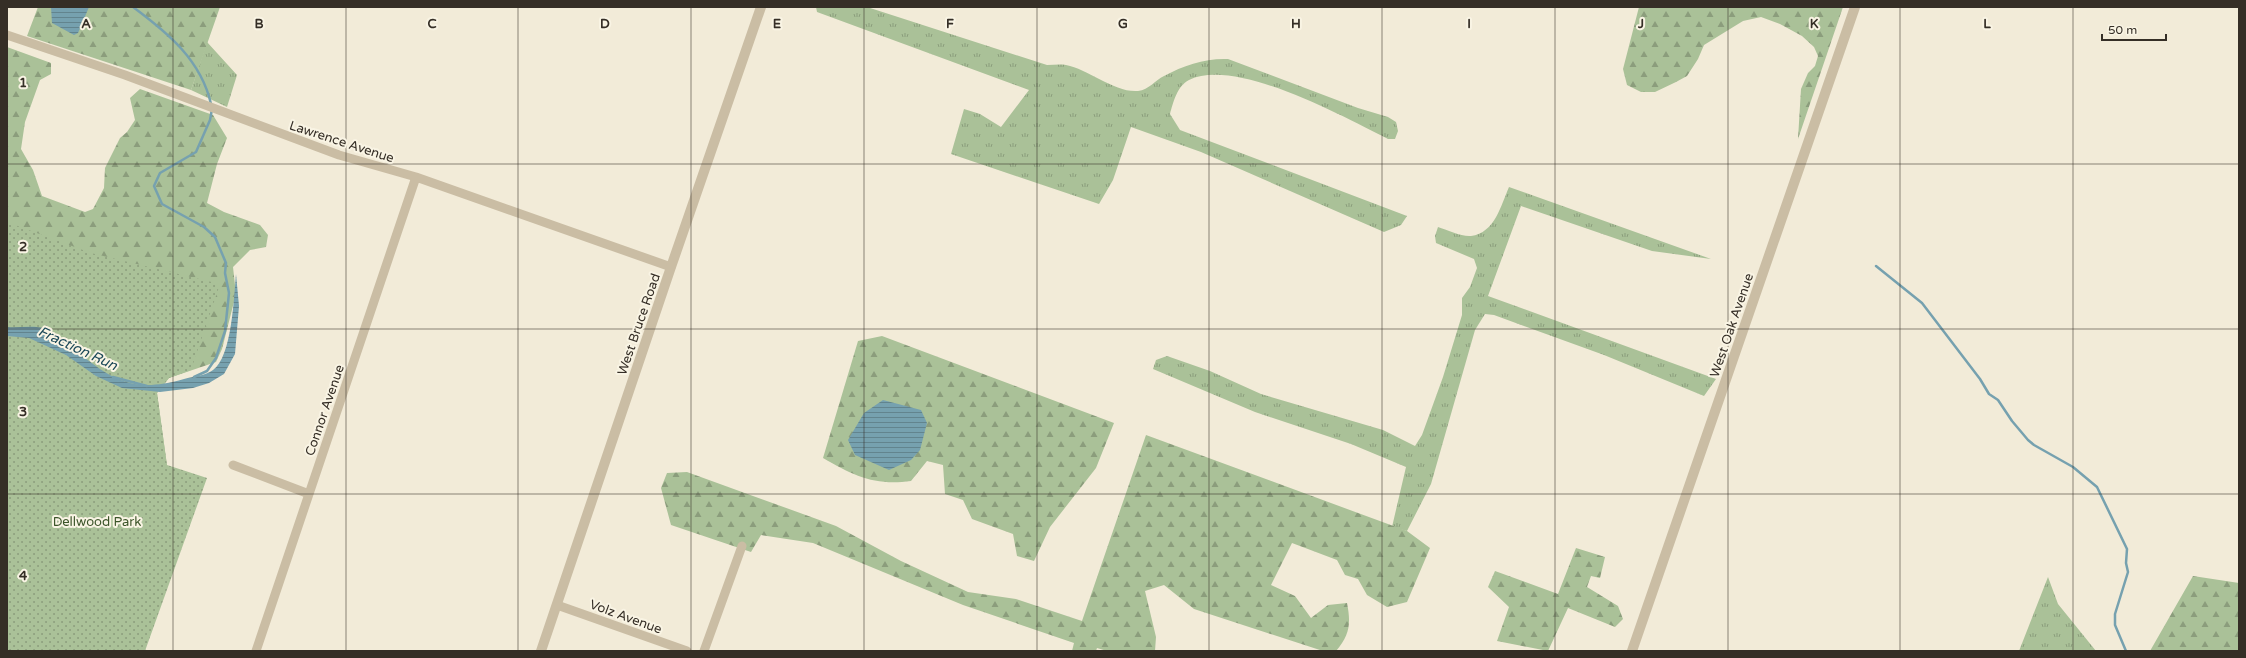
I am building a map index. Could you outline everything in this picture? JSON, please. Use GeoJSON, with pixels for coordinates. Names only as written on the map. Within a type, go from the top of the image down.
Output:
{"type":"FeatureCollection","features":[{"type":"Feature","properties":{"kind":"street","name":"West Bruce Road"},"geometry":{"type":"LineString","coordinates":[[541,651],[761,7]]}},
{"type":"Feature","properties":{"kind":"street","name":"West Oak Avenue"},"geometry":{"type":"LineString","coordinates":[[1632,651],[1854,7]]}},
{"type":"Feature","properties":{"kind":"street","name":"Lawrence Avenue"},"geometry":{"type":"LineString","coordinates":[[7,35],[125,75],[338,155],[416,177],[671,268]]}},
{"type":"Feature","properties":{"kind":"street","name":"Connor Avenue"},"geometry":{"type":"LineString","coordinates":[[256,651],[416,177]]}},
{"type":"Feature","properties":{"kind":"street"},"geometry":{"type":"LineString","coordinates":[[232,465],[309,494]]}},
{"type":"Feature","properties":{"kind":"street"},"geometry":{"type":"LineString","coordinates":[[704,651],[742,546]]}},
{"type":"Feature","properties":{"kind":"street","name":"Volz Avenue"},"geometry":{"type":"LineString","coordinates":[[557,605],[687,651]]}},
{"type":"Feature","properties":{"kind":"green space"},"geometry":{"type":"Polygon","coordinates":[[[38,7],[220,7],[191,90],[27,36],[38,7]]]}},
{"type":"Feature","properties":{"kind":"green space"},"geometry":{"type":"Polygon","coordinates":[[[816,7],[867,7],[1047,65],[1064,65],[1074,67],[1111,85],[1129,91],[1145,89],[1161,78],[1187,66],[1203,61],[1228,59],[1358,108],[1388,117],[1396,122],[1398,131],[1395,139],[1388,139],[1345,117],[1290,93],[1234,76],[1209,75],[1189,80],[1181,86],[1174,100],[1170,114],[1180,130],[1407,216],[1401,225],[1384,232],[1201,152],[1131,127],[1113,180],[1099,204],[951,154],[964,109],[980,114],[1001,127],[1029,90],[817,12],[816,7]]]}},
{"type":"Feature","properties":{"kind":"green space"},"geometry":{"type":"Polygon","coordinates":[[[1639,7],[1843,7],[1798,139],[1801,89],[1808,73],[1815,66],[1818,56],[1814,47],[1802,36],[1780,24],[1761,17],[1743,21],[1704,45],[1698,59],[1687,76],[1655,92],[1641,92],[1627,85],[1623,69],[1639,7]]]}},
{"type":"Feature","properties":{"kind":"green space"},"geometry":{"type":"Polygon","coordinates":[[[207,42],[237,75],[227,107],[191,90],[207,42]]]}},
{"type":"Feature","properties":{"kind":"green space"},"geometry":{"type":"Polygon","coordinates":[[[7,47],[51,63],[51,74],[40,80],[25,122],[21,149],[33,170],[42,196],[85,212],[93,209],[104,188],[105,168],[120,138],[127,132],[135,120],[130,98],[140,89],[213,115],[227,138],[217,164],[207,203],[224,212],[260,225],[268,235],[266,247],[250,250],[233,267],[236,294],[222,349],[216,362],[169,378],[157,393],[167,466],[7,426],[7,47]]]}},
{"type":"Feature","properties":{"kind":"green space"},"geometry":{"type":"Polygon","coordinates":[[[1509,187],[1711,259],[1652,251],[1521,206],[1488,296],[1716,379],[1704,396],[1604,355],[1494,315],[1485,314],[1475,330],[1431,484],[1407,531],[1392,527],[1406,467],[1351,444],[1255,412],[1153,369],[1156,360],[1167,356],[1210,371],[1261,394],[1383,430],[1415,446],[1422,435],[1443,377],[1462,315],[1462,298],[1470,287],[1477,268],[1474,259],[1436,243],[1435,236],[1438,227],[1463,235],[1471,236],[1479,234],[1486,230],[1496,217],[1509,187]]]}},
{"type":"Feature","properties":{"kind":"green space","name":"Dellwood Park"},"geometry":{"type":"Polygon","coordinates":[[[7,222],[91,253],[220,284],[191,370],[169,378],[157,393],[167,465],[207,478],[145,651],[7,651],[7,222]]]}},
{"type":"Feature","properties":{"kind":"green space"},"geometry":{"type":"Polygon","coordinates":[[[882,336],[1114,423],[1096,468],[1050,527],[1034,561],[1017,556],[1013,534],[972,519],[963,500],[945,494],[943,465],[927,461],[911,481],[886,482],[876,481],[855,475],[823,458],[858,341],[882,336]]]}},
{"type":"Feature","properties":{"kind":"green space"},"geometry":{"type":"Polygon","coordinates":[[[1146,435],[1407,531],[1430,548],[1407,602],[1387,607],[1367,595],[1358,579],[1345,575],[1337,560],[1292,543],[1271,585],[1295,596],[1311,618],[1328,605],[1347,603],[1349,623],[1347,634],[1336,651],[1323,651],[1194,609],[1164,585],[1145,591],[1156,637],[1155,651],[1107,651],[1097,648],[1096,651],[1072,651],[1074,643],[963,605],[813,543],[761,535],[751,552],[671,525],[661,488],[667,473],[687,472],[836,526],[901,561],[968,592],[1016,599],[1082,621],[1146,435]]]}},
{"type":"Feature","properties":{"kind":"green space"},"geometry":{"type":"Polygon","coordinates":[[[1576,548],[1605,557],[1600,578],[1591,576],[1587,587],[1618,606],[1623,619],[1615,627],[1568,608],[1548,651],[1497,641],[1509,607],[1488,587],[1495,571],[1558,594],[1576,548]]]}},
{"type":"Feature","properties":{"kind":"green space"},"geometry":{"type":"Polygon","coordinates":[[[2193,576],[2239,583],[2239,651],[2150,651],[2193,576]]]}},
{"type":"Feature","properties":{"kind":"green space"},"geometry":{"type":"Polygon","coordinates":[[[2048,577],[2058,604],[2096,651],[2019,651],[2048,577]]]}},
{"type":"Feature","properties":{"kind":"water"},"geometry":{"type":"Polygon","coordinates":[[[51,7],[89,7],[78,33],[74,35],[52,23],[51,7]]]}},
{"type":"Feature","properties":{"kind":"water"},"geometry":{"type":"Polygon","coordinates":[[[236,274],[239,306],[235,354],[224,374],[209,383],[193,388],[160,392],[122,388],[96,376],[66,355],[29,338],[7,336],[7,327],[32,327],[47,329],[90,362],[114,377],[126,382],[152,385],[203,375],[213,370],[219,363],[224,353],[231,325],[236,274]]]}},
{"type":"Feature","properties":{"kind":"water"},"geometry":{"type":"Polygon","coordinates":[[[883,400],[921,410],[927,423],[920,450],[911,460],[889,470],[855,455],[848,440],[864,413],[883,400]]]}},
{"type":"Feature","properties":{"kind":"waterway","name":"Fraction Run"},"geometry":{"type":"LineString","coordinates":[[133,7],[159,27],[191,61],[200,74],[211,104]]}},
{"type":"Feature","properties":{"kind":"waterway","name":"Fraction Run"},"geometry":{"type":"LineString","coordinates":[[194,377],[207,371],[216,358],[225,331],[229,293],[225,273],[226,263],[215,237],[204,227],[162,204],[154,186],[160,173],[196,152],[210,120],[212,109]]}},
{"type":"Feature","properties":{"kind":"waterway"},"geometry":{"type":"LineString","coordinates":[[1876,266],[1922,303],[1980,379],[1989,394],[1998,400],[2012,421],[2028,440],[2034,445],[2073,467],[2097,487],[2127,549],[2126,563],[2128,572],[2115,614],[2115,625],[2126,651]]}},
{"type":"Feature","properties":{"kind":"waterway","name":"Fraction Run"},"geometry":{"type":"LineString","coordinates":[[113,377],[147,386]]}}]}
